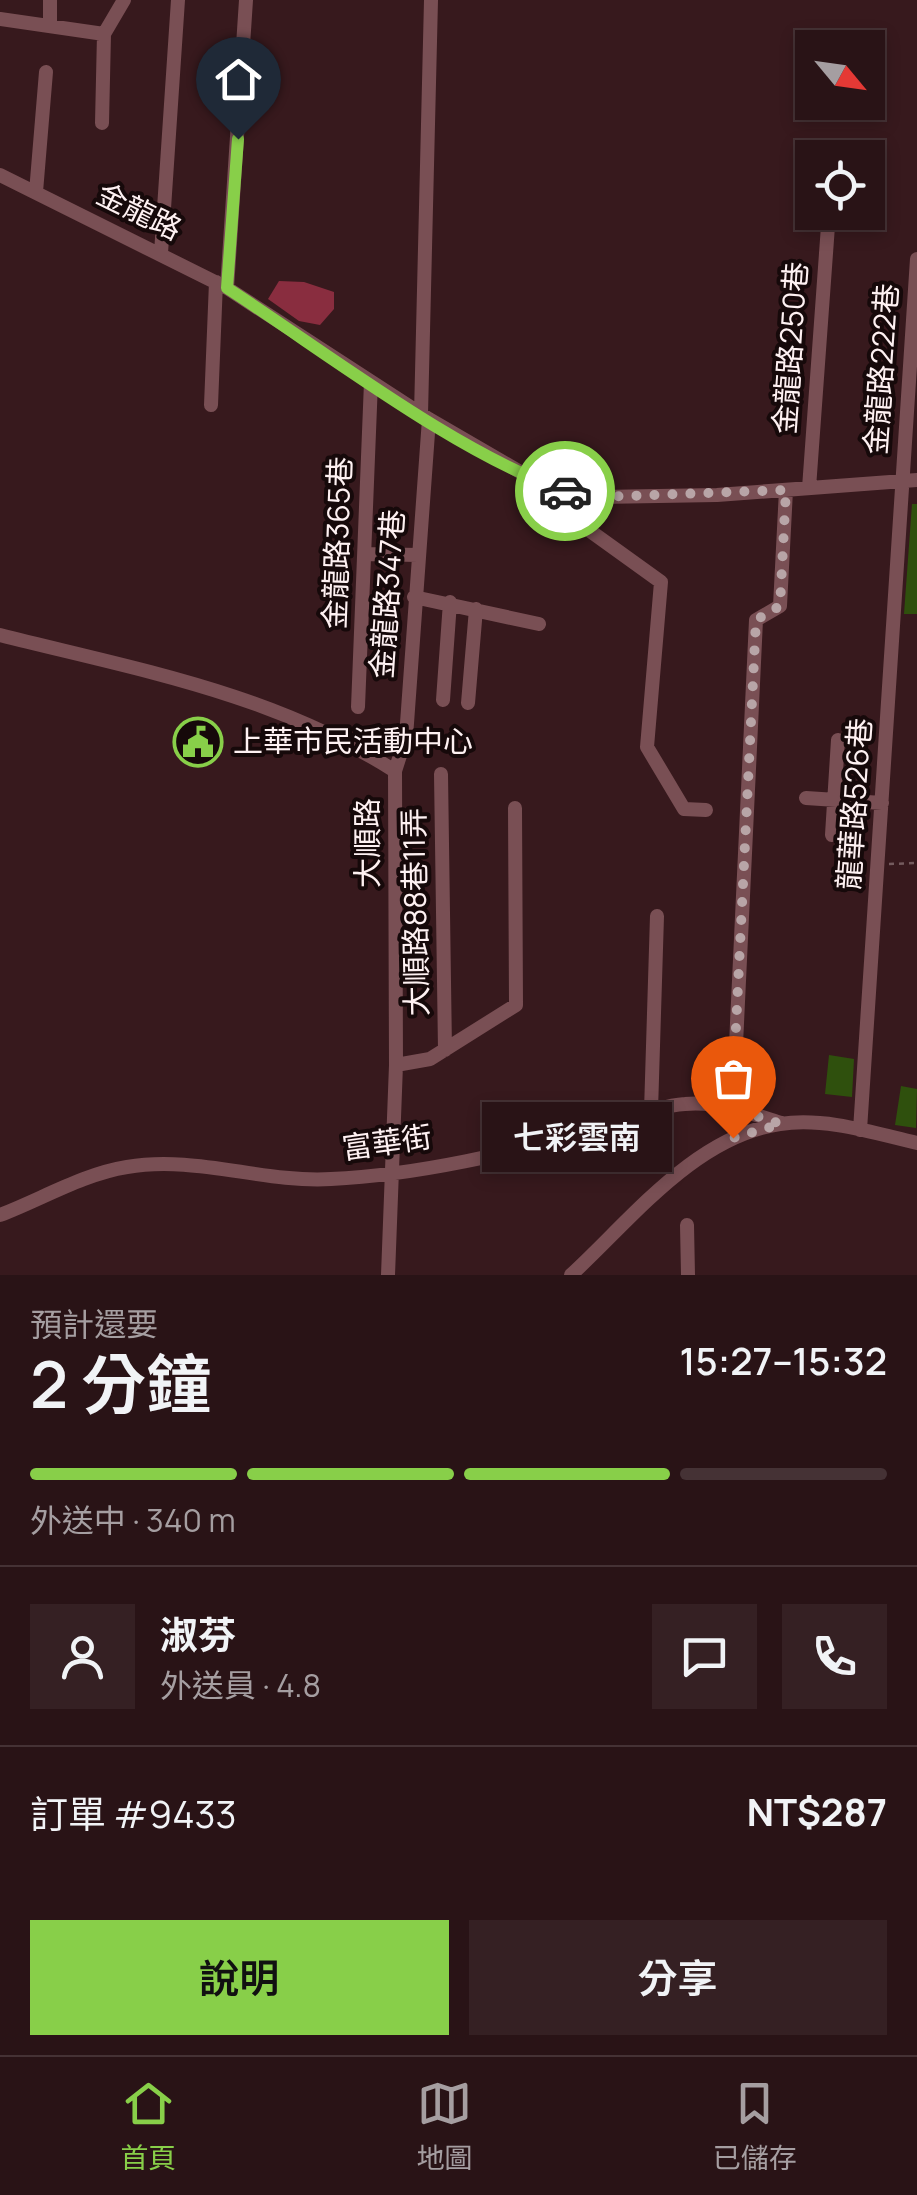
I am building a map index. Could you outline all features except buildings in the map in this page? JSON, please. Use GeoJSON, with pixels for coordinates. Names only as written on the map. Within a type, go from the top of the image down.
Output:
{"type":"FeatureCollection","features":[{"type":"Feature","properties":{"kind":"street"},"geometry":{"type":"LineString","coordinates":[[50,0],[50,24]]}},
{"type":"Feature","properties":{"kind":"street"},"geometry":{"type":"LineString","coordinates":[[102,123],[104,34],[124,0]]}},
{"type":"Feature","properties":{"kind":"street"},"geometry":{"type":"LineString","coordinates":[[162,252],[178,0]]}},
{"type":"Feature","properties":{"kind":"street"},"geometry":{"type":"LineString","coordinates":[[211,405],[246,0]]}},
{"type":"Feature","properties":{"kind":"street","name":"金龍路347巷"},"geometry":{"type":"LineString","coordinates":[[395,772],[406,737],[425,416],[431,0]]}},
{"type":"Feature","properties":{"kind":"street"},"geometry":{"type":"LineString","coordinates":[[0,19],[104,34]]}},
{"type":"Feature","properties":{"kind":"street"},"geometry":{"type":"LineString","coordinates":[[36,192],[46,72]]}},
{"type":"Feature","properties":{"kind":"street","name":"金龍路"},"geometry":{"type":"LineString","coordinates":[[0,175],[222,285],[425,416],[529,476],[563,490],[600,497],[910,481]]}},
{"type":"Feature","properties":{"kind":"street","name":"金龍路250巷"},"geometry":{"type":"LineString","coordinates":[[809,488],[828,230]]}},
{"type":"Feature","properties":{"kind":"street","name":"金龍路222巷"},"geometry":{"type":"LineString","coordinates":[[910,481],[917,260]]}},
{"type":"Feature","properties":{"kind":"street","name":"金龍路365巷"},"geometry":{"type":"LineString","coordinates":[[358,707],[372,382]]}},
{"type":"Feature","properties":{"kind":"street","name":"龍華路526巷"},"geometry":{"type":"LineString","coordinates":[[860,1130],[882,803],[910,481]]}},
{"type":"Feature","properties":{"kind":"street"},"geometry":{"type":"LineString","coordinates":[[563,490],[562,510],[661,582],[648,746],[684,809],[706,810]]}},
{"type":"Feature","properties":{"kind":"street"},"geometry":{"type":"LineString","coordinates":[[732,1108],[756,620],[780,606],[786,490]]}},
{"type":"Feature","properties":{"kind":"street"},"geometry":{"type":"LineString","coordinates":[[367,554],[418,555]]}},
{"type":"Feature","properties":{"kind":"street"},"geometry":{"type":"LineString","coordinates":[[414,598],[450,602],[540,624]]}},
{"type":"Feature","properties":{"kind":"street"},"geometry":{"type":"LineString","coordinates":[[442,700],[450,602]]}},
{"type":"Feature","properties":{"kind":"street"},"geometry":{"type":"LineString","coordinates":[[468,704],[476,609]]}},
{"type":"Feature","properties":{"kind":"street","name":"大順路"},"geometry":{"type":"LineString","coordinates":[[0,635],[250,699],[351,743],[395,772],[396,1066],[388,1275]]}},
{"type":"Feature","properties":{"kind":"street"},"geometry":{"type":"LineString","coordinates":[[832,835],[838,740]]}},
{"type":"Feature","properties":{"kind":"street","name":"大順路88巷11弄"},"geometry":{"type":"LineString","coordinates":[[442,774],[444,1050]]}},
{"type":"Feature","properties":{"kind":"street"},"geometry":{"type":"LineString","coordinates":[[806,798],[882,803]]}},
{"type":"Feature","properties":{"kind":"street"},"geometry":{"type":"LineString","coordinates":[[396,1066],[430,1059],[516,1005],[516,808]]}},
{"type":"Feature","properties":{"kind":"street"},"geometry":{"type":"LineString","coordinates":[[651,1111],[657,916]]}},
{"type":"Feature","properties":{"kind":"street","name":"富華街"},"geometry":{"type":"LineString","coordinates":[[0,1214],[94,1176],[135,1166],[212,1168],[298,1180],[418,1170],[604,1129],[651,1111],[684,1104],[732,1108],[781,1124]]}},
{"type":"Feature","properties":{"kind":"street"},"geometry":{"type":"LineString","coordinates":[[571,1275],[710,1150],[733,1138],[781,1124],[860,1130],[917,1143]]}},
{"type":"Feature","properties":{"kind":"street"},"geometry":{"type":"LineString","coordinates":[[687,1225],[688,1275]]}},
{"type":"Feature","properties":{"kind":"path"},"geometry":{"type":"LineString","coordinates":[[878,864],[917,862]]}},
{"type":"Feature","properties":{"kind":"shaded area"},"geometry":{"type":"Polygon","coordinates":[[[279,281],[304,282],[334,292],[334,309],[320,325],[299,321],[268,299],[279,281]]]}},
{"type":"Feature","properties":{"kind":"way so far"},"geometry":{"type":"LineString","coordinates":[[565,491],[600,497],[786,490],[780,606],[756,620],[732,1108],[781,1124],[733,1138]]}},
{"type":"Feature","properties":{"kind":"place","name":"上華市民活動中心"},"geometry":{"type":"Point","coordinates":[198,742]}},
{"type":"Feature","properties":{"kind":"place","name":"七彩雲南"},"geometry":{"type":"Point","coordinates":[733,1138]}},
{"type":"Feature","properties":{"kind":"route"},"geometry":{"type":"LineString","coordinates":[[238,139],[227,288],[430,419],[529,476],[565,491]]}}]}
